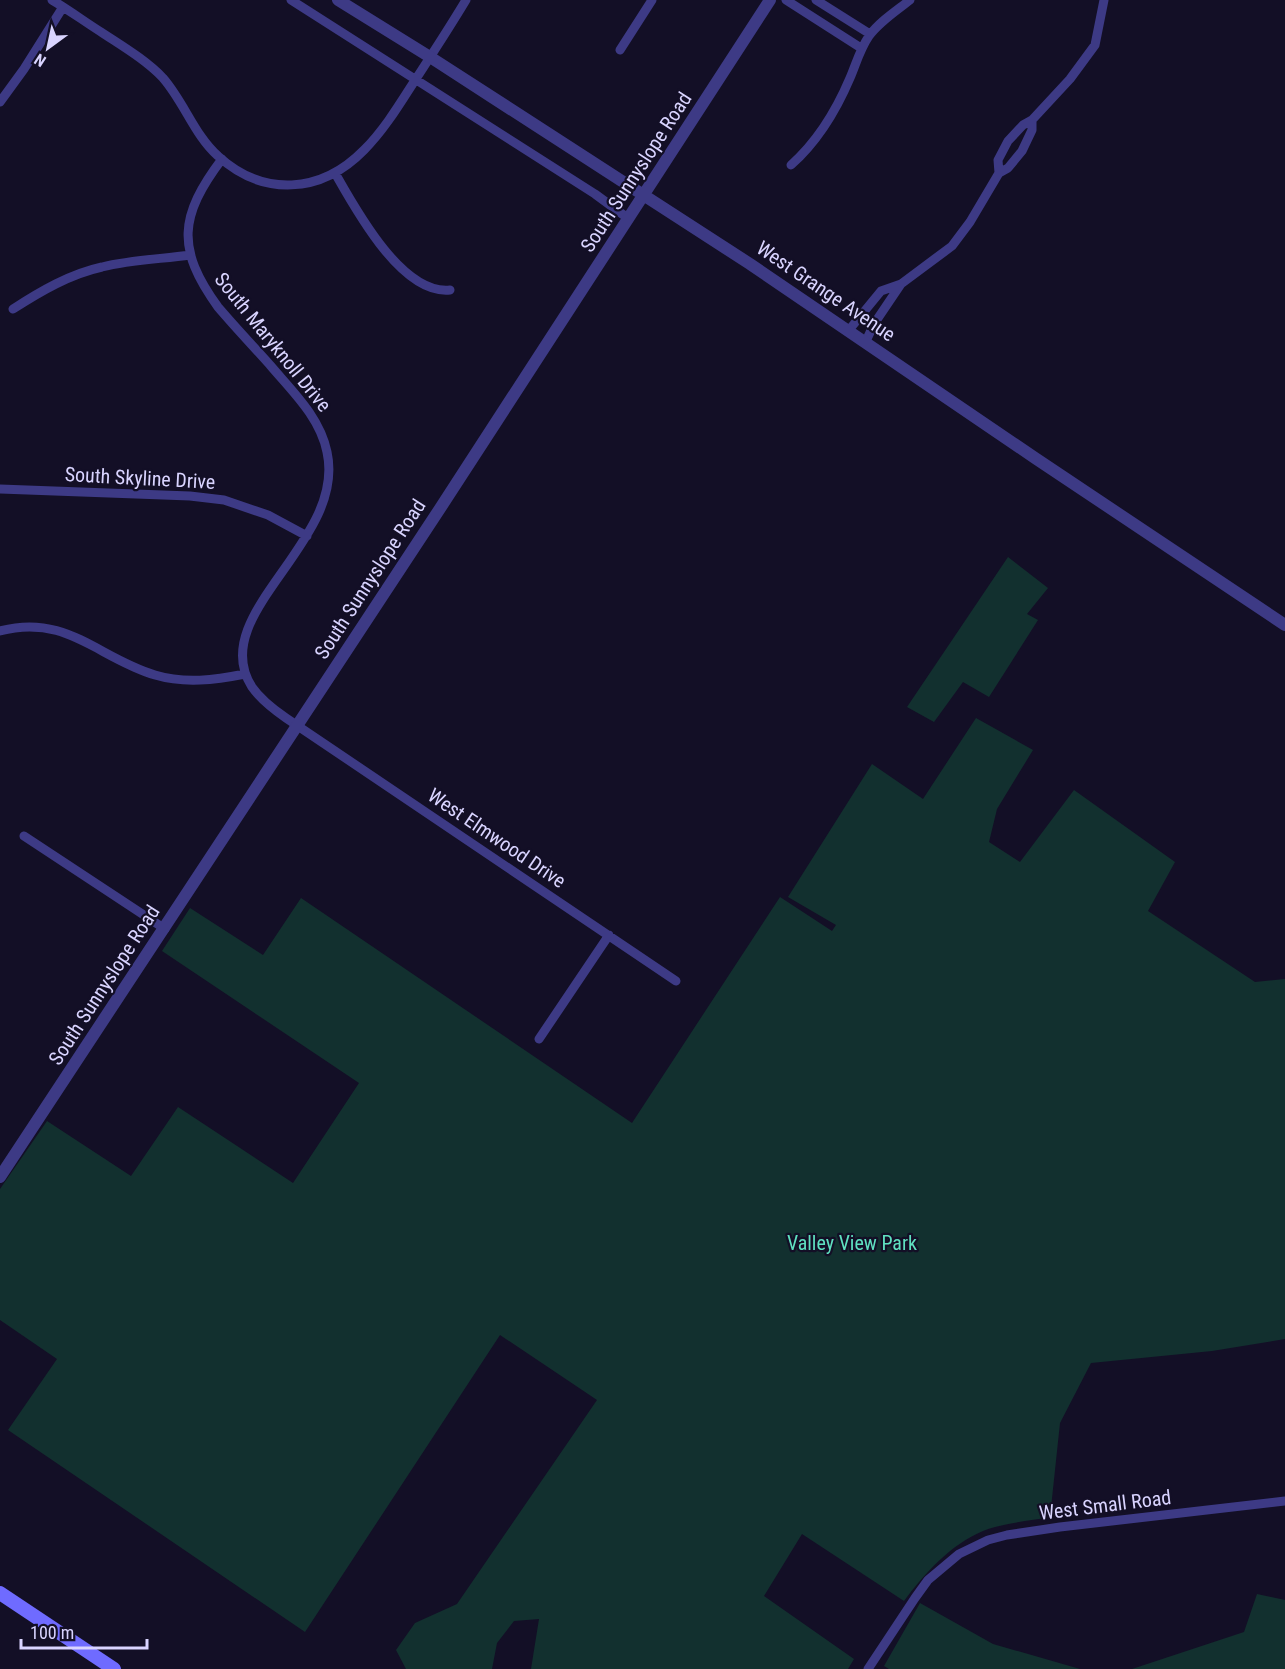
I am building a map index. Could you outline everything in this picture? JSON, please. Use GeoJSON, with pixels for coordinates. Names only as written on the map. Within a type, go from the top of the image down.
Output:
{"type":"FeatureCollection","features":[{"type":"Feature","properties":{"kind":"main road"},"geometry":{"type":"LineString","coordinates":[[0,1593],[114,1669]]}},
{"type":"Feature","properties":{"kind":"street"},"geometry":{"type":"LineString","coordinates":[[52,0],[125,48],[162,77],[179,99],[207,144],[222,159],[247,177],[262,183],[284,186],[310,182],[334,173],[364,150],[390,119],[466,0]]}},
{"type":"Feature","properties":{"kind":"street"},"geometry":{"type":"LineString","coordinates":[[291,0],[595,194],[629,219]]}},
{"type":"Feature","properties":{"kind":"street","name":"West Grange Avenue"},"geometry":{"type":"LineString","coordinates":[[338,0],[430,57],[866,341],[1028,453],[1285,625]]}},
{"type":"Feature","properties":{"kind":"street"},"geometry":{"type":"LineString","coordinates":[[620,50],[652,0]]}},
{"type":"Feature","properties":{"kind":"street","name":"South Sunnyslope Road"},"geometry":{"type":"LineString","coordinates":[[0,1177],[165,929],[770,0]]}},
{"type":"Feature","properties":{"kind":"street"},"geometry":{"type":"LineString","coordinates":[[786,0],[861,48]]}},
{"type":"Feature","properties":{"kind":"street"},"geometry":{"type":"LineString","coordinates":[[816,0],[870,34]]}},
{"type":"Feature","properties":{"kind":"street"},"geometry":{"type":"LineString","coordinates":[[791,165],[807,150],[831,118],[850,79],[861,48],[870,34],[910,0]]}},
{"type":"Feature","properties":{"kind":"street"},"geometry":{"type":"LineString","coordinates":[[999,173],[998,160],[1008,141],[1023,125],[1032,120],[1070,79],[1095,45],[1104,0]]}},
{"type":"Feature","properties":{"kind":"street"},"geometry":{"type":"LineString","coordinates":[[0,102],[63,7]]}},
{"type":"Feature","properties":{"kind":"street"},"geometry":{"type":"LineString","coordinates":[[849,330],[881,291],[901,284],[952,246],[970,222],[999,173],[1008,168],[1022,152],[1032,130],[1032,120]]}},
{"type":"Feature","properties":{"kind":"street","name":"South Maryknoll Drive"},"geometry":{"type":"LineString","coordinates":[[222,159],[203,185],[191,212],[190,255],[197,275],[218,307],[310,413],[325,443],[329,470],[321,510],[307,536],[247,627],[243,651],[245,674]]}},
{"type":"Feature","properties":{"kind":"street"},"geometry":{"type":"LineString","coordinates":[[334,173],[367,227],[396,262],[426,287],[440,291],[450,290]]}},
{"type":"Feature","properties":{"kind":"street"},"geometry":{"type":"LineString","coordinates":[[13,309],[46,288],[81,273],[122,263],[190,255]]}},
{"type":"Feature","properties":{"kind":"street"},"geometry":{"type":"LineString","coordinates":[[866,341],[874,324],[901,284]]}},
{"type":"Feature","properties":{"kind":"street","name":"South Skyline Drive"},"geometry":{"type":"LineString","coordinates":[[0,489],[190,496],[224,500],[268,516],[307,536]]}},
{"type":"Feature","properties":{"kind":"street"},"geometry":{"type":"LineString","coordinates":[[0,631],[23,627],[65,632],[136,668],[184,681],[245,674],[259,697],[297,726]]}},
{"type":"Feature","properties":{"kind":"street","name":"West Elmwood Drive"},"geometry":{"type":"LineString","coordinates":[[297,726],[676,981]]}},
{"type":"Feature","properties":{"kind":"street"},"geometry":{"type":"LineString","coordinates":[[24,836],[165,929]]}},
{"type":"Feature","properties":{"kind":"street"},"geometry":{"type":"LineString","coordinates":[[539,1039],[609,935]]}},
{"type":"Feature","properties":{"kind":"street","name":"West Small Road"},"geometry":{"type":"LineString","coordinates":[[868,1669],[915,1598],[948,1561],[970,1548],[1007,1535],[1285,1501]]}},
{"type":"Feature","properties":{"kind":"green space"},"geometry":{"type":"Polygon","coordinates":[[[1008,557],[1048,588],[1027,614],[1038,620],[989,697],[963,682],[934,722],[907,707],[1008,557]]]}},
{"type":"Feature","properties":{"kind":"green space","name":"Valley View Park"},"geometry":{"type":"Polygon","coordinates":[[[976,718],[1033,750],[997,809],[989,842],[1020,862],[1074,790],[1175,862],[1148,911],[1255,982],[1285,979],[1285,1339],[1212,1351],[1091,1363],[1060,1423],[1050,1517],[999,1526],[971,1537],[939,1561],[904,1601],[802,1534],[764,1596],[854,1659],[848,1669],[531,1669],[539,1619],[514,1621],[497,1643],[492,1669],[406,1669],[396,1650],[415,1623],[457,1604],[597,1400],[500,1335],[305,1632],[8,1430],[57,1359],[0,1320],[0,1189],[47,1121],[131,1176],[178,1107],[293,1183],[359,1083],[162,951],[190,908],[263,955],[301,898],[632,1123],[780,897],[832,931],[836,925],[788,897],[872,764],[923,799],[976,718]]]}},
{"type":"Feature","properties":{"kind":"green space"},"geometry":{"type":"Polygon","coordinates":[[[1257,1594],[1285,1600],[1285,1669],[1132,1669],[1244,1632],[1257,1594]]]}},
{"type":"Feature","properties":{"kind":"green space"},"geometry":{"type":"Polygon","coordinates":[[[920,1603],[993,1644],[1080,1669],[889,1669],[884,1666],[920,1603]]]}}]}
